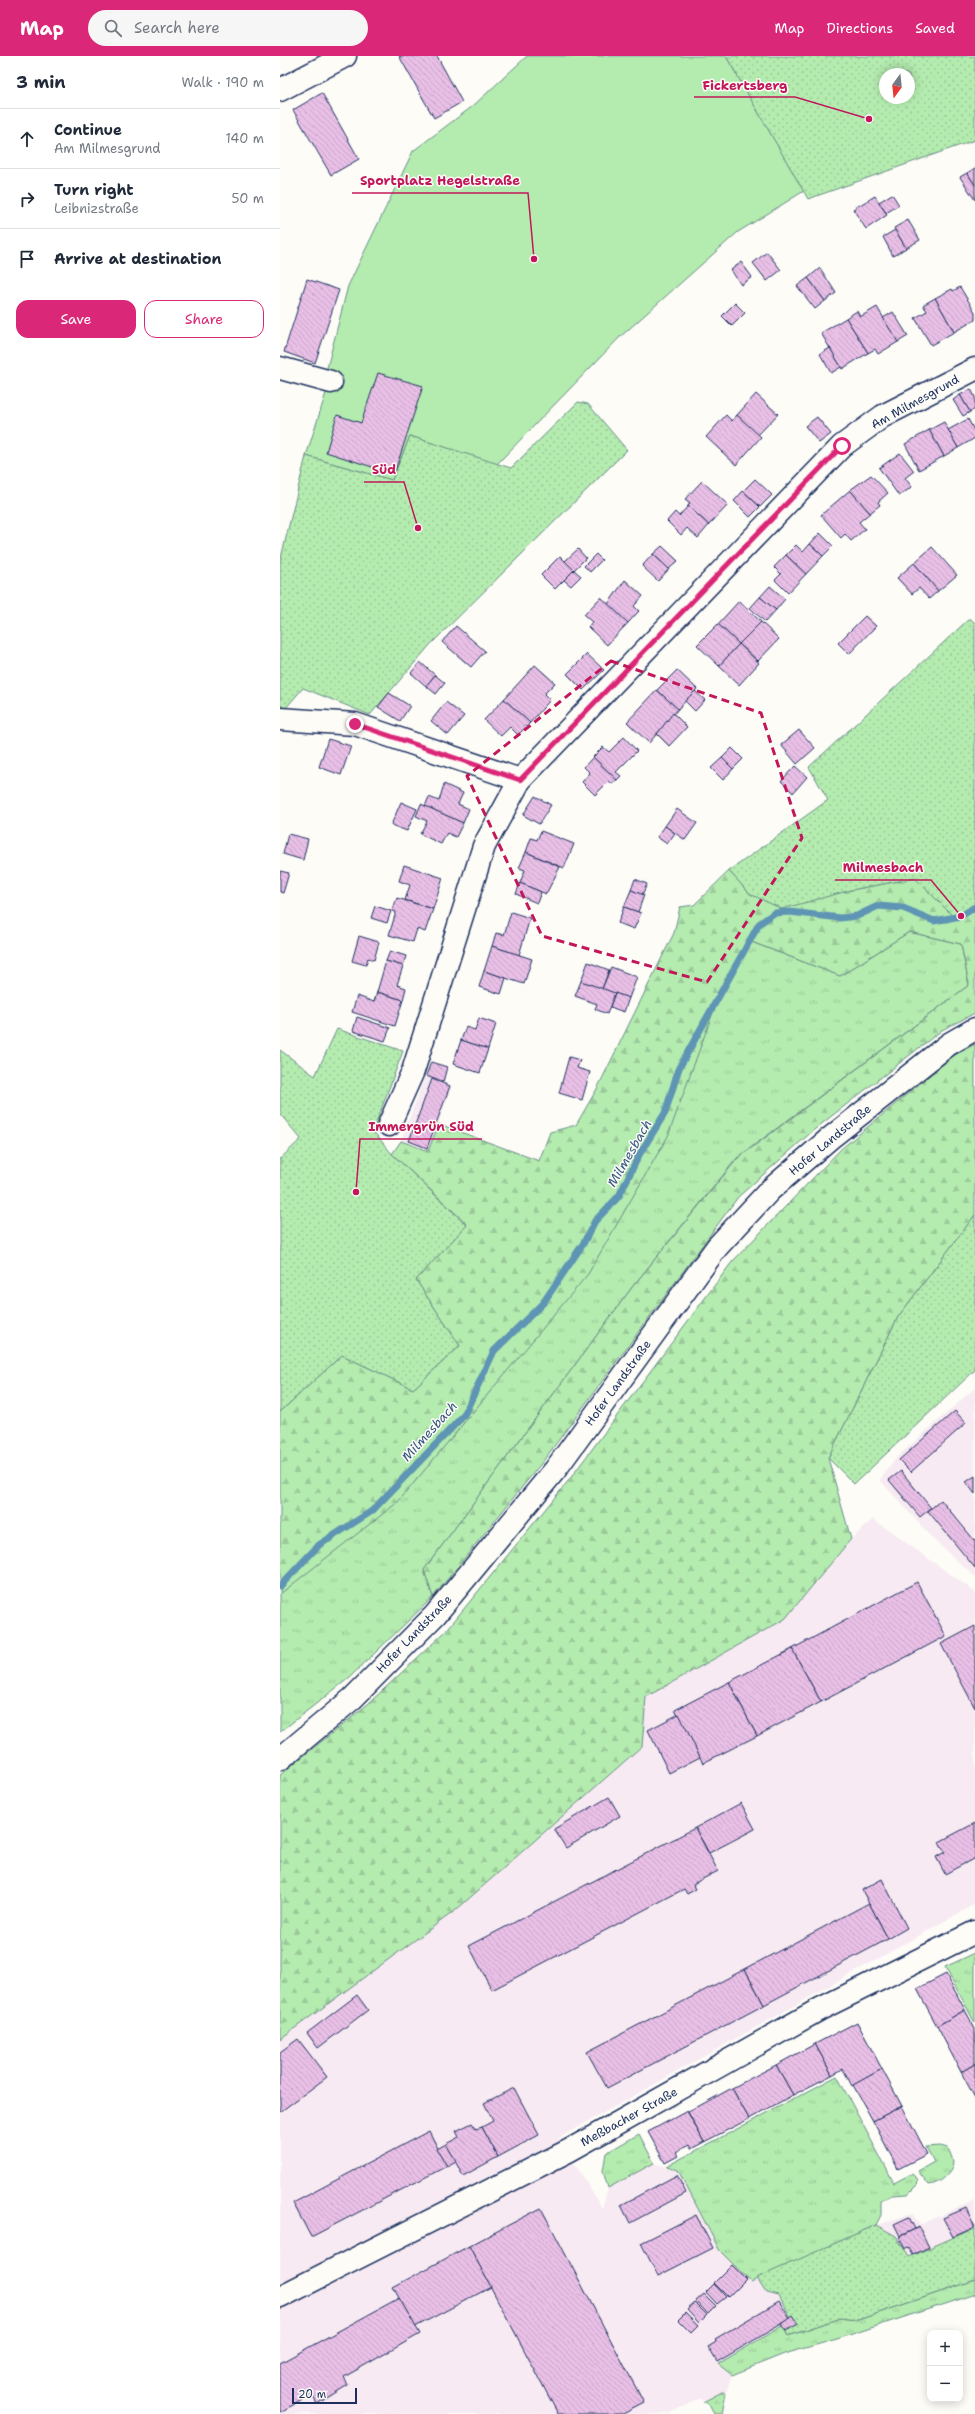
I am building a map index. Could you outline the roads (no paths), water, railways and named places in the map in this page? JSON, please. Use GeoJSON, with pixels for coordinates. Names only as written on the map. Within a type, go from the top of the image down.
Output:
{"type":"FeatureCollection","features":[{"type":"Feature","properties":{"kind":"street"},"geometry":{"type":"LineString","coordinates":[[280,90],[344,56]]}},
{"type":"Feature","properties":{"kind":"street"},"geometry":{"type":"LineString","coordinates":[[280,368],[331,382]]}},
{"type":"Feature","properties":{"kind":"street","name":"Am Milmesgrund"},"geometry":{"type":"LineString","coordinates":[[389,1125],[413,1071],[484,846],[520,780],[842,446],[883,416],[975,369]]}},
{"type":"Feature","properties":{"kind":"street"},"geometry":{"type":"LineString","coordinates":[[280,719],[355,724],[520,780]]}},
{"type":"Feature","properties":{"kind":"street","name":"Hofer Landstraße"},"geometry":{"type":"LineString","coordinates":[[280,1759],[353,1698],[435,1616],[555,1470],[718,1247],[770,1190],[829,1139],[949,1044],[975,1029]]}},
{"type":"Feature","properties":{"kind":"street","name":"Meßbacher Straße"},"geometry":{"type":"LineString","coordinates":[[280,2297],[570,2150],[820,2009],[975,1932]]}},
{"type":"Feature","properties":{"kind":"waterway","name":"Milmesbach"},"geometry":{"type":"LineString","coordinates":[[280,1586],[319,1545],[372,1511],[464,1415],[494,1351],[543,1303],[583,1244],[595,1221],[619,1196],[639,1155],[665,1113],[679,1068],[759,924],[774,913],[790,912],[840,918],[857,916],[878,906],[903,908],[934,921],[961,916],[975,907]]}},
{"type":"Feature","properties":{"kind":"place","name":"Fickertsberg"},"geometry":{"type":"Point","coordinates":[869,119]}},
{"type":"Feature","properties":{"kind":"place","name":"Sportplatz Hegelstraße"},"geometry":{"type":"Point","coordinates":[534,259]}},
{"type":"Feature","properties":{"kind":"place","name":"Süd"},"geometry":{"type":"Point","coordinates":[418,528]}},
{"type":"Feature","properties":{"kind":"place","name":"Milmesbach"},"geometry":{"type":"Point","coordinates":[961,916]}},
{"type":"Feature","properties":{"kind":"place","name":"Immergrün Süd"},"geometry":{"type":"Point","coordinates":[356,1192]}}]}
